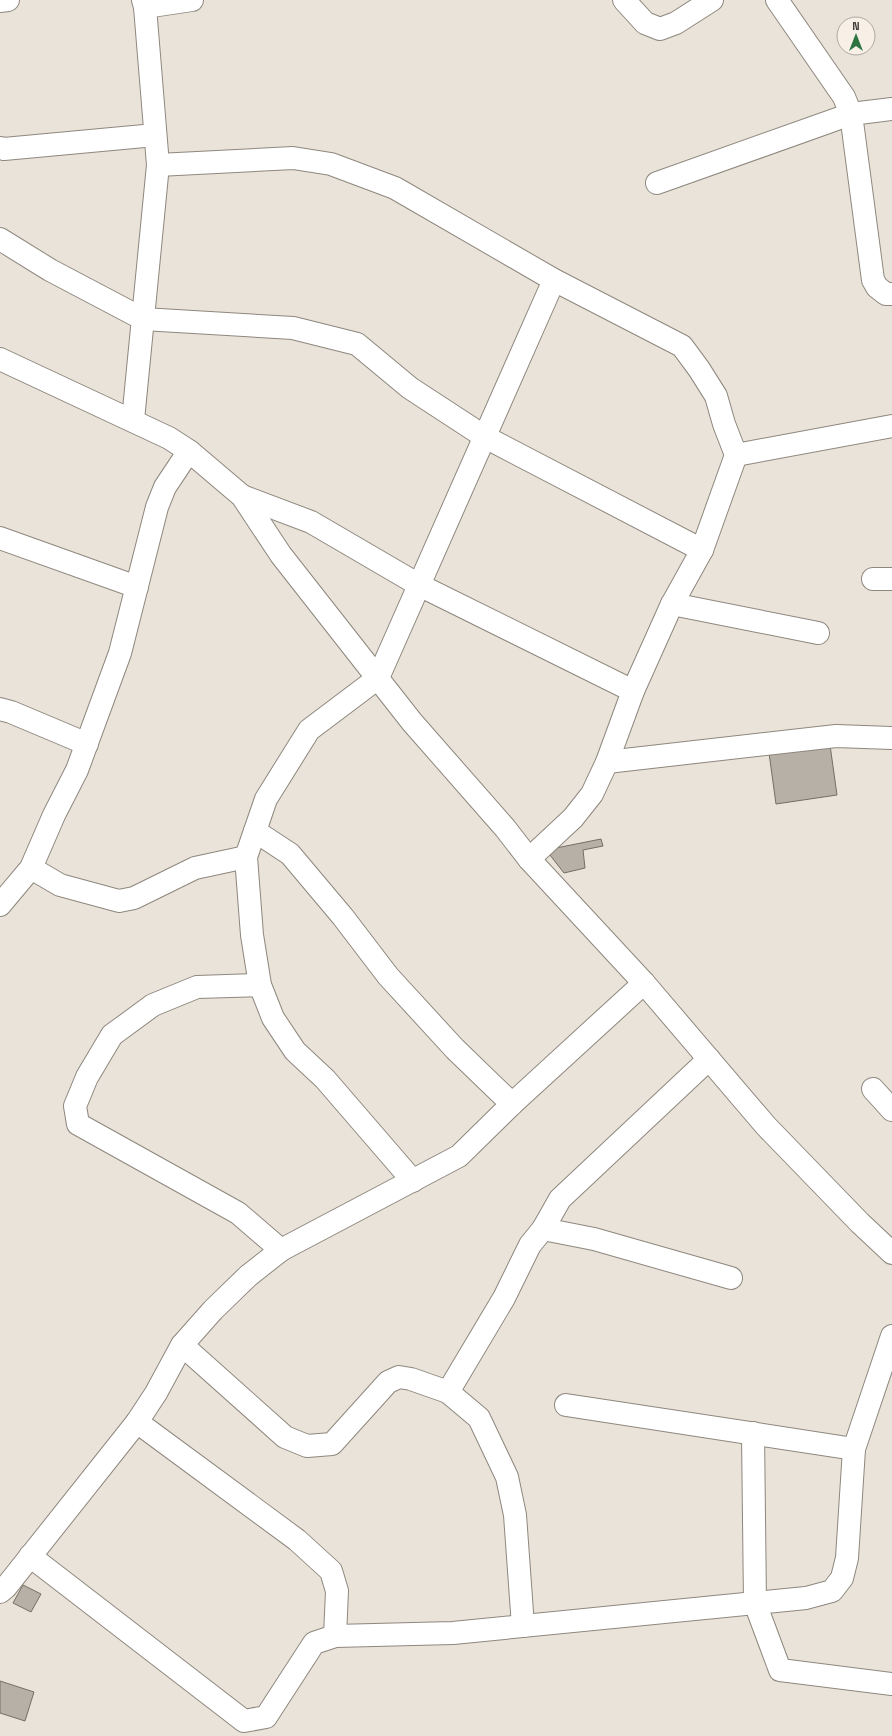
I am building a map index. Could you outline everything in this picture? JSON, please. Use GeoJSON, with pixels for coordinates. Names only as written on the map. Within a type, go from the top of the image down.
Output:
{"type":"FeatureCollection","features":[{"type":"Feature","properties":{"kind":"street"},"geometry":{"type":"LineString","coordinates":[[0,1],[8,0]]}},
{"type":"Feature","properties":{"kind":"street"},"geometry":{"type":"LineString","coordinates":[[133,420],[158,165],[144,4],[192,0]]}},
{"type":"Feature","properties":{"kind":"street"},"geometry":{"type":"LineString","coordinates":[[624,0],[645,24],[660,29],[676,23],[712,0]]}},
{"type":"Feature","properties":{"kind":"street"},"geometry":{"type":"LineString","coordinates":[[777,0],[844,97],[851,114],[873,280],[877,287],[886,294],[892,294]]}},
{"type":"Feature","properties":{"kind":"street"},"geometry":{"type":"LineString","coordinates":[[657,183],[851,114],[892,108]]}},
{"type":"Feature","properties":{"kind":"street"},"geometry":{"type":"LineString","coordinates":[[0,148],[4,149],[155,135]]}},
{"type":"Feature","properties":{"kind":"street"},"geometry":{"type":"LineString","coordinates":[[158,165],[293,158],[331,164],[395,188],[554,280],[682,346],[716,396],[724,424],[736,455],[702,550],[672,604],[633,690],[607,762],[592,794],[573,818],[529,859]]}},
{"type":"Feature","properties":{"kind":"street"},"geometry":{"type":"LineString","coordinates":[[0,239],[50,270],[143,319],[293,328],[356,344],[410,388],[485,437],[702,550]]}},
{"type":"Feature","properties":{"kind":"street"},"geometry":{"type":"LineString","coordinates":[[413,1181],[325,1079],[295,1051],[273,1018],[260,985],[252,935],[246,857],[266,799],[309,730],[378,678],[554,280]]}},
{"type":"Feature","properties":{"kind":"street"},"geometry":{"type":"LineString","coordinates":[[0,359],[169,438],[189,451],[242,496],[281,555],[412,722],[505,828],[529,859],[644,983],[766,1126],[855,1218],[892,1253]]}},
{"type":"Feature","properties":{"kind":"street"},"geometry":{"type":"LineString","coordinates":[[736,455],[892,426]]}},
{"type":"Feature","properties":{"kind":"street"},"geometry":{"type":"LineString","coordinates":[[0,905],[31,868],[54,815],[77,770],[120,653],[157,507],[165,487],[189,451]]}},
{"type":"Feature","properties":{"kind":"street"},"geometry":{"type":"LineString","coordinates":[[242,496],[311,522],[419,585],[633,690]]}},
{"type":"Feature","properties":{"kind":"street"},"geometry":{"type":"LineString","coordinates":[[0,538],[137,587]]}},
{"type":"Feature","properties":{"kind":"street"},"geometry":{"type":"LineString","coordinates":[[672,604],[818,633]]}},
{"type":"Feature","properties":{"kind":"street"},"geometry":{"type":"LineString","coordinates":[[0,709],[11,712],[86,744]]}},
{"type":"Feature","properties":{"kind":"street"},"geometry":{"type":"LineString","coordinates":[[607,762],[836,736],[892,738]]}},
{"type":"Feature","properties":{"kind":"street"},"geometry":{"type":"LineString","coordinates":[[255,831],[290,854],[344,917],[388,976],[455,1049],[512,1104]]}},
{"type":"Feature","properties":{"kind":"street"},"geometry":{"type":"LineString","coordinates":[[31,868],[60,885],[119,900],[134,898],[195,868],[246,857]]}},
{"type":"Feature","properties":{"kind":"street"},"geometry":{"type":"LineString","coordinates":[[0,1592],[6,1587],[137,1422],[156,1393],[182,1345],[213,1310],[248,1276],[281,1250],[459,1156],[512,1104],[644,983]]}},
{"type":"Feature","properties":{"kind":"street"},"geometry":{"type":"LineString","coordinates":[[260,985],[197,987],[153,1005],[112,1035],[86,1077],[75,1106],[78,1124],[238,1213],[281,1250]]}},
{"type":"Feature","properties":{"kind":"street"},"geometry":{"type":"LineString","coordinates":[[448,1392],[504,1298],[530,1245],[543,1229],[560,1199],[709,1059]]}},
{"type":"Feature","properties":{"kind":"street"},"geometry":{"type":"LineString","coordinates":[[873,1089],[892,1110]]}},
{"type":"Feature","properties":{"kind":"street"},"geometry":{"type":"LineString","coordinates":[[543,1229],[594,1239],[731,1278]]}},
{"type":"Feature","properties":{"kind":"street"},"geometry":{"type":"LineString","coordinates":[[30,1556],[244,1721],[266,1717],[314,1643],[335,1636],[453,1633],[806,1598],[832,1591],[842,1578],[847,1558],[854,1449],[892,1336]]}},
{"type":"Feature","properties":{"kind":"street"},"geometry":{"type":"LineString","coordinates":[[182,1345],[285,1436],[307,1446],[332,1444],[388,1382],[399,1377],[411,1379],[448,1392],[479,1418],[507,1477],[515,1515],[523,1626]]}},
{"type":"Feature","properties":{"kind":"street"},"geometry":{"type":"LineString","coordinates":[[566,1404],[854,1449]]}},
{"type":"Feature","properties":{"kind":"street"},"geometry":{"type":"LineString","coordinates":[[137,1422],[297,1540],[331,1571],[337,1591],[335,1636]]}},
{"type":"Feature","properties":{"kind":"street"},"geometry":{"type":"LineString","coordinates":[[754,1433],[756,1603],[780,1670],[892,1684]]}},
{"type":"Feature","properties":{"kind":"building"},"geometry":{"type":"Polygon","coordinates":[[[830,745],[837,795],[776,804],[769,753],[830,745]]]}},
{"type":"Feature","properties":{"kind":"building"},"geometry":{"type":"Polygon","coordinates":[[[601,839],[603,846],[583,850],[585,868],[564,873],[546,850],[601,839]]]}},
{"type":"Feature","properties":{"kind":"building"},"geometry":{"type":"Polygon","coordinates":[[[23,1585],[41,1594],[31,1612],[13,1603],[23,1585]]]}},
{"type":"Feature","properties":{"kind":"building"},"geometry":{"type":"Polygon","coordinates":[[[0,1681],[34,1692],[25,1721],[0,1713],[0,1681]]]}}]}
